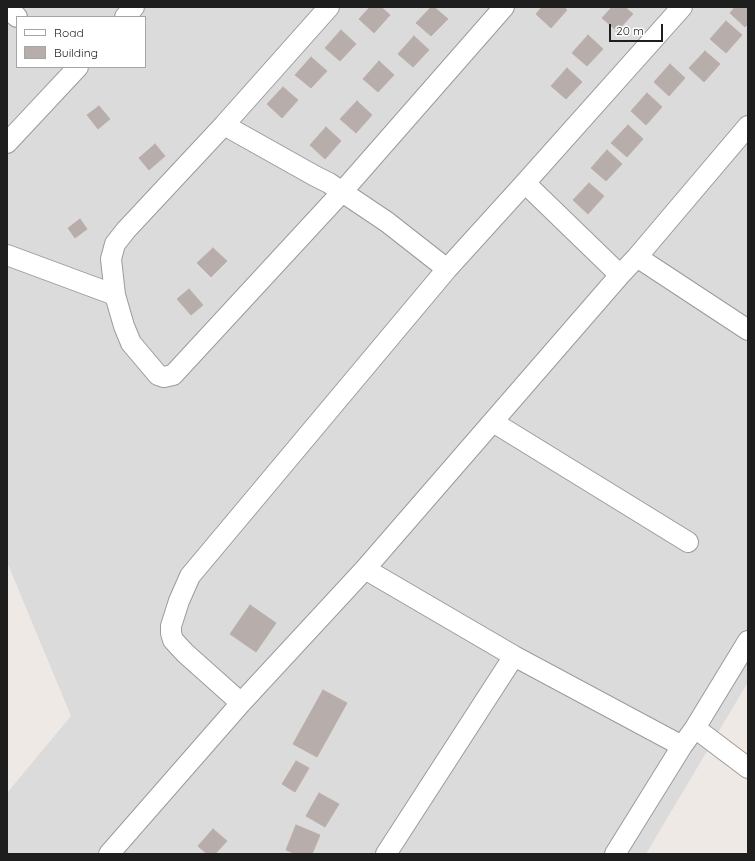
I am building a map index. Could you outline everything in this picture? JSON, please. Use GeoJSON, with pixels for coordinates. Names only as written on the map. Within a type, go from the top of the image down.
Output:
{"type":"FeatureCollection","features":[{"type":"Feature","properties":{"kind":"street"},"geometry":{"type":"LineString","coordinates":[[7,7],[16,16]]}},
{"type":"Feature","properties":{"kind":"street"},"geometry":{"type":"LineString","coordinates":[[126,16],[134,7]]}},
{"type":"Feature","properties":{"kind":"street"},"geometry":{"type":"LineString","coordinates":[[329,7],[224,125],[126,230],[115,244],[111,259],[115,295],[124,326],[131,344],[158,375],[164,377],[173,375],[342,192],[504,7]]}},
{"type":"Feature","properties":{"kind":"street"},"geometry":{"type":"LineString","coordinates":[[241,703],[185,653],[173,640],[171,626],[179,601],[190,576],[447,269],[682,7]]}},
{"type":"Feature","properties":{"kind":"street"},"geometry":{"type":"LineString","coordinates":[[7,143],[74,68]]}},
{"type":"Feature","properties":{"kind":"street"},"geometry":{"type":"LineString","coordinates":[[224,125],[329,183],[386,222],[447,269]]}},
{"type":"Feature","properties":{"kind":"street"},"geometry":{"type":"LineString","coordinates":[[109,854],[241,703],[365,569],[637,257],[748,126]]}},
{"type":"Feature","properties":{"kind":"street"},"geometry":{"type":"LineString","coordinates":[[525,183],[620,275]]}},
{"type":"Feature","properties":{"kind":"street"},"geometry":{"type":"LineString","coordinates":[[7,255],[115,295]]}},
{"type":"Feature","properties":{"kind":"street"},"geometry":{"type":"LineString","coordinates":[[637,257],[748,330]]}},
{"type":"Feature","properties":{"kind":"street"},"geometry":{"type":"LineString","coordinates":[[493,422],[688,542]]}},
{"type":"Feature","properties":{"kind":"street"},"geometry":{"type":"LineString","coordinates":[[365,569],[514,656],[682,746]]}},
{"type":"Feature","properties":{"kind":"street"},"geometry":{"type":"LineString","coordinates":[[615,854],[748,641]]}},
{"type":"Feature","properties":{"kind":"street"},"geometry":{"type":"LineString","coordinates":[[386,854],[514,656]]}},
{"type":"Feature","properties":{"kind":"street"},"geometry":{"type":"LineString","coordinates":[[695,728],[748,768]]}},
{"type":"Feature","properties":{"kind":"shaded area"},"geometry":{"type":"Polygon","coordinates":[[[7,7],[748,7],[748,682],[646,854],[7,854],[7,793],[71,716],[7,562],[7,7]]]}},
{"type":"Feature","properties":{"kind":"building"},"geometry":{"type":"Polygon","coordinates":[[[370,7],[381,7],[390,15],[374,33],[359,19],[370,7]]]}},
{"type":"Feature","properties":{"kind":"building"},"geometry":{"type":"Polygon","coordinates":[[[431,7],[434,7],[448,19],[431,36],[416,23],[431,7]]]}},
{"type":"Feature","properties":{"kind":"building"},"geometry":{"type":"Polygon","coordinates":[[[542,7],[564,7],[567,10],[551,28],[536,14],[542,7]]]}},
{"type":"Feature","properties":{"kind":"building"},"geometry":{"type":"Polygon","coordinates":[[[612,7],[625,7],[633,14],[617,31],[602,18],[612,7]]]}},
{"type":"Feature","properties":{"kind":"building"},"geometry":{"type":"Polygon","coordinates":[[[735,7],[748,7],[748,24],[745,27],[730,13],[735,7]]]}},
{"type":"Feature","properties":{"kind":"building"},"geometry":{"type":"Polygon","coordinates":[[[726,21],[742,35],[726,53],[710,39],[726,21]]]}},
{"type":"Feature","properties":{"kind":"building"},"geometry":{"type":"Polygon","coordinates":[[[341,30],[356,44],[340,61],[325,48],[341,30]]]}},
{"type":"Feature","properties":{"kind":"building"},"geometry":{"type":"Polygon","coordinates":[[[588,35],[603,49],[587,66],[572,53],[588,35]]]}},
{"type":"Feature","properties":{"kind":"building"},"geometry":{"type":"Polygon","coordinates":[[[414,36],[429,50],[413,67],[398,54],[414,36]]]}},
{"type":"Feature","properties":{"kind":"building"},"geometry":{"type":"Polygon","coordinates":[[[705,51],[720,64],[704,82],[689,68],[705,51]]]}},
{"type":"Feature","properties":{"kind":"building"},"geometry":{"type":"Polygon","coordinates":[[[311,57],[327,71],[311,88],[295,75],[311,57]]]}},
{"type":"Feature","properties":{"kind":"building"},"geometry":{"type":"Polygon","coordinates":[[[379,61],[394,75],[378,92],[363,79],[379,61]]]}},
{"type":"Feature","properties":{"kind":"building"},"geometry":{"type":"Polygon","coordinates":[[[670,64],[685,78],[669,96],[654,82],[670,64]]]}},
{"type":"Feature","properties":{"kind":"building"},"geometry":{"type":"Polygon","coordinates":[[[567,68],[582,82],[566,99],[551,86],[567,68]]]}},
{"type":"Feature","properties":{"kind":"building"},"geometry":{"type":"Polygon","coordinates":[[[283,87],[298,100],[282,118],[267,104],[283,87]]]}},
{"type":"Feature","properties":{"kind":"building"},"geometry":{"type":"Polygon","coordinates":[[[647,93],[662,107],[646,125],[631,111],[647,93]]]}},
{"type":"Feature","properties":{"kind":"building"},"geometry":{"type":"Polygon","coordinates":[[[357,101],[372,115],[356,133],[340,119],[357,101]]]}},
{"type":"Feature","properties":{"kind":"building"},"geometry":{"type":"Polygon","coordinates":[[[99,106],[110,119],[98,129],[87,115],[99,106]]]}},
{"type":"Feature","properties":{"kind":"building"},"geometry":{"type":"Polygon","coordinates":[[[628,125],[643,139],[627,157],[611,143],[628,125]]]}},
{"type":"Feature","properties":{"kind":"building"},"geometry":{"type":"Polygon","coordinates":[[[326,127],[341,141],[325,159],[310,145],[326,127]]]}},
{"type":"Feature","properties":{"kind":"building"},"geometry":{"type":"Polygon","coordinates":[[[155,144],[165,156],[149,170],[139,158],[155,144]]]}},
{"type":"Feature","properties":{"kind":"building"},"geometry":{"type":"Polygon","coordinates":[[[607,150],[622,164],[606,181],[591,168],[607,150]]]}},
{"type":"Feature","properties":{"kind":"building"},"geometry":{"type":"Polygon","coordinates":[[[589,183],[604,196],[588,214],[573,200],[589,183]]]}},
{"type":"Feature","properties":{"kind":"building"},"geometry":{"type":"Polygon","coordinates":[[[80,219],[87,229],[75,238],[68,228],[80,219]]]}},
{"type":"Feature","properties":{"kind":"building"},"geometry":{"type":"Polygon","coordinates":[[[213,248],[227,261],[211,277],[197,263],[213,248]]]}},
{"type":"Feature","properties":{"kind":"building"},"geometry":{"type":"Polygon","coordinates":[[[189,289],[203,305],[191,315],[177,299],[189,289]]]}},
{"type":"Feature","properties":{"kind":"building"},"geometry":{"type":"Polygon","coordinates":[[[250,605],[276,623],[256,652],[230,634],[250,605]]]}},
{"type":"Feature","properties":{"kind":"building"},"geometry":{"type":"Polygon","coordinates":[[[323,690],[347,703],[317,757],[293,744],[323,690]]]}},
{"type":"Feature","properties":{"kind":"building"},"geometry":{"type":"Polygon","coordinates":[[[296,761],[309,768],[295,792],[282,784],[296,761]]]}},
{"type":"Feature","properties":{"kind":"building"},"geometry":{"type":"Polygon","coordinates":[[[319,793],[339,804],[325,827],[306,816],[319,793]]]}},
{"type":"Feature","properties":{"kind":"building"},"geometry":{"type":"Polygon","coordinates":[[[296,825],[320,835],[312,854],[296,854],[286,850],[296,825]]]}},
{"type":"Feature","properties":{"kind":"building"},"geometry":{"type":"Polygon","coordinates":[[[213,829],[227,841],[215,854],[207,854],[198,846],[213,829]]]}}]}
